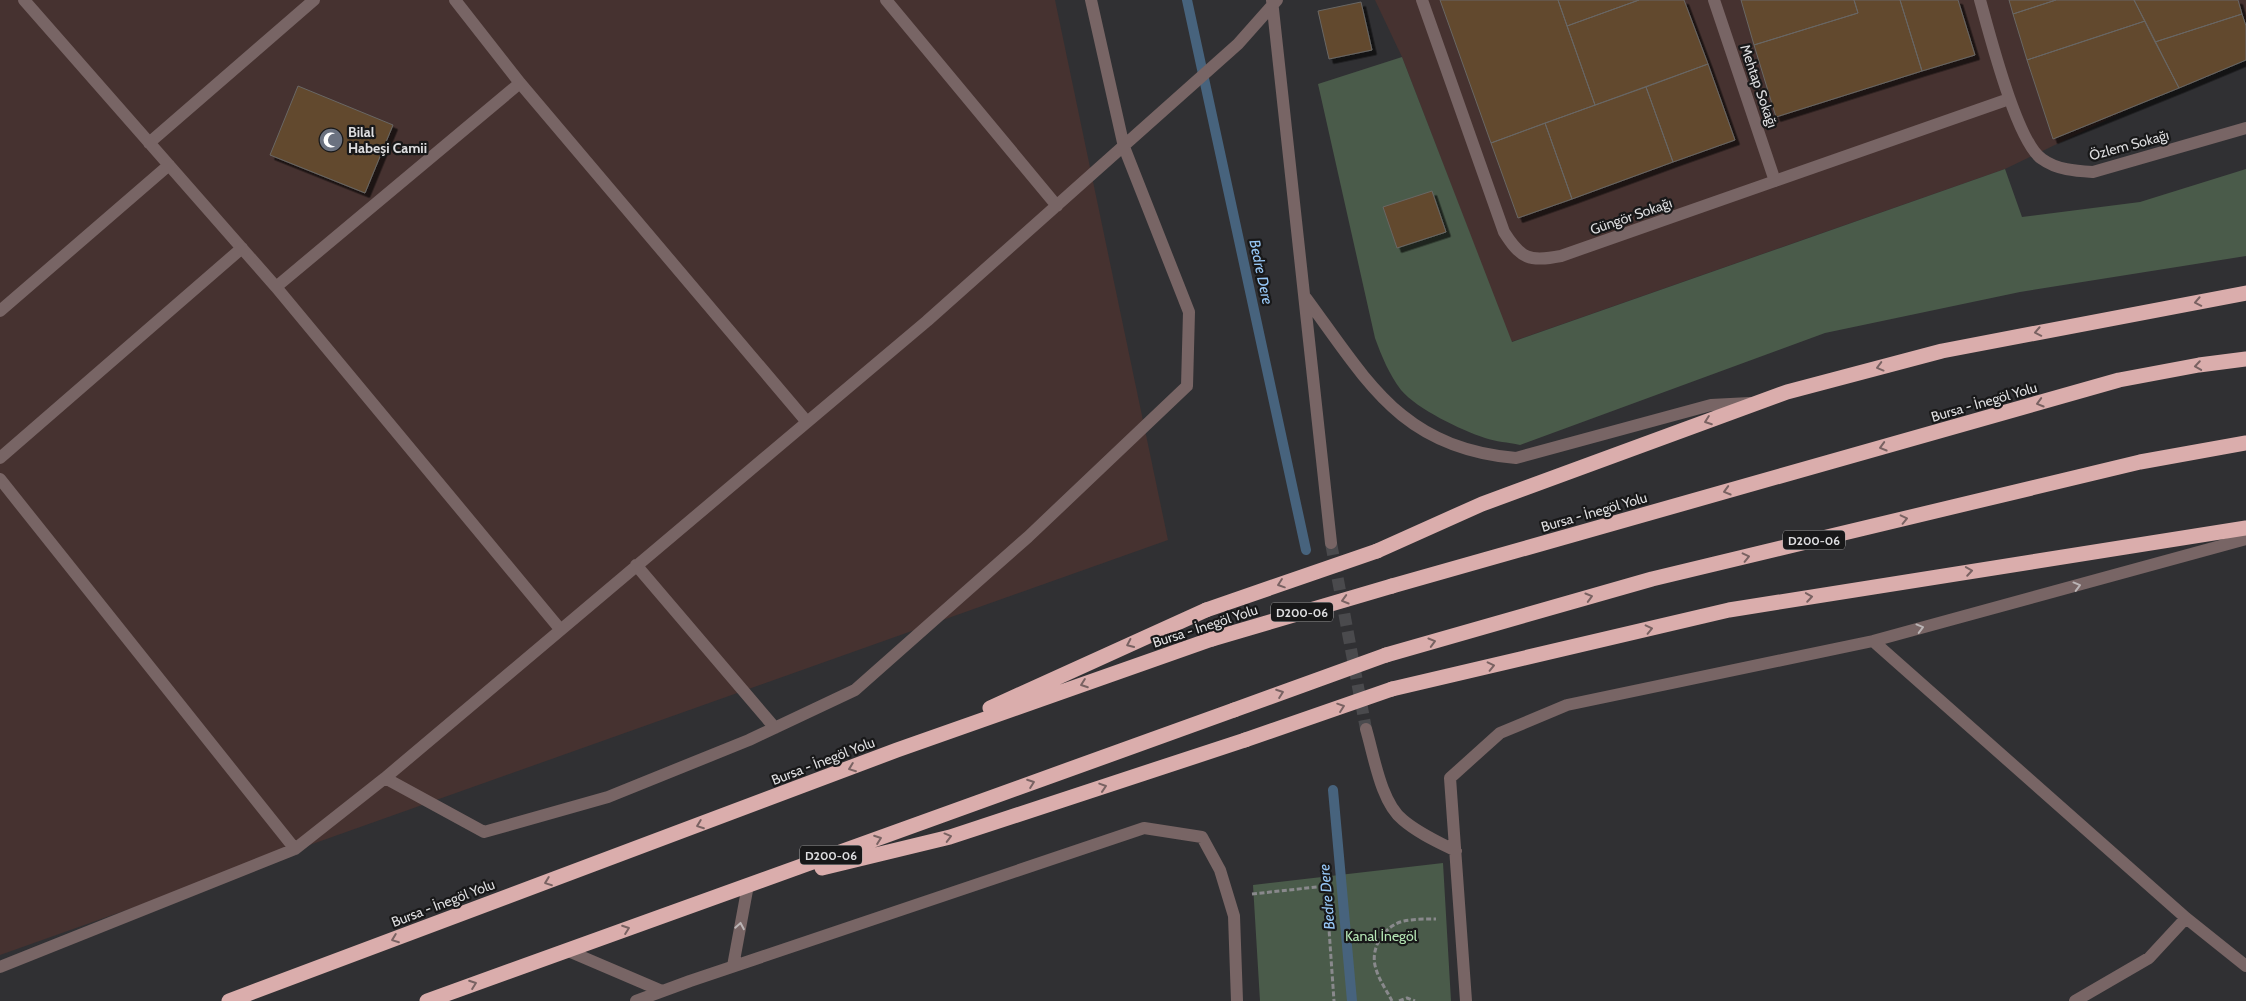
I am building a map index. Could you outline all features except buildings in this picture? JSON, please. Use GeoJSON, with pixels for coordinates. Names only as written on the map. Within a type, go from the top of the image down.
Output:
{"type":"FeatureCollection","features":[{"type":"Feature","properties":{"kind":"highway"},"geometry":{"type":"LineString","coordinates":[[898,750],[1206,610],[1377,551],[1482,504],[1787,392],[1942,350],[2246,293]]}},
{"type":"Feature","properties":{"kind":"highway","name":"Bursa - İnegöl Yolu"},"geometry":{"type":"LineString","coordinates":[[229,1001],[898,750],[1212,639],[1392,586],[2119,380],[2199,365],[2246,359]]}},
{"type":"Feature","properties":{"kind":"highway","name":"D200-06"},"geometry":{"type":"LineString","coordinates":[[428,1001],[1386,655],[1652,579],[2140,462],[2246,443]]}},
{"type":"Feature","properties":{"kind":"highway"},"geometry":{"type":"LineString","coordinates":[[748,885],[950,837],[1245,740],[1392,689],[1729,610],[2246,528]]}},
{"type":"Feature","properties":{"kind":"street"},"geometry":{"type":"LineString","coordinates":[[24,0],[276,287],[560,629]]}},
{"type":"Feature","properties":{"kind":"street"},"geometry":{"type":"LineString","coordinates":[[149,143],[314,0]]}},
{"type":"Feature","properties":{"kind":"street"},"geometry":{"type":"LineString","coordinates":[[886,0],[1057,206]]}},
{"type":"Feature","properties":{"kind":"street"},"geometry":{"type":"LineString","coordinates":[[385,778],[484,832],[608,797],[775,728],[854,690],[1028,537],[1187,386],[1189,312],[1124,147],[1091,0]]}},
{"type":"Feature","properties":{"kind":"street","name":"Güngör Sokağı"},"geometry":{"type":"LineString","coordinates":[[1422,0],[1504,232],[1514,247],[1524,257],[1539,260],[1561,256],[2010,99]]}},
{"type":"Feature","properties":{"kind":"street","name":"Mehtap Sokağı"},"geometry":{"type":"LineString","coordinates":[[1714,0],[1775,181]]}},
{"type":"Feature","properties":{"kind":"street","name":"Özlem Sokağı"},"geometry":{"type":"LineString","coordinates":[[1980,0],[2010,99],[2030,146],[2041,159],[2073,171],[2093,172],[2246,128]]}},
{"type":"Feature","properties":{"kind":"street"},"geometry":{"type":"LineString","coordinates":[[0,967],[295,849],[385,778],[927,321],[1238,44],[1274,1]]}},
{"type":"Feature","properties":{"kind":"street"},"geometry":{"type":"LineString","coordinates":[[1274,1],[1331,543]]}},
{"type":"Feature","properties":{"kind":"street"},"geometry":{"type":"LineString","coordinates":[[461,2],[520,83],[808,422]]}},
{"type":"Feature","properties":{"kind":"street"},"geometry":{"type":"LineString","coordinates":[[276,287],[520,83]]}},
{"type":"Feature","properties":{"kind":"street"},"geometry":{"type":"LineString","coordinates":[[0,312],[169,164]]}},
{"type":"Feature","properties":{"kind":"street"},"geometry":{"type":"LineString","coordinates":[[0,458],[242,248]]}},
{"type":"Feature","properties":{"kind":"street"},"geometry":{"type":"LineString","coordinates":[[1305,297],[1363,376],[1397,413],[1439,440],[1464,450],[1489,456],[1516,458],[1711,405],[1757,403]]}},
{"type":"Feature","properties":{"kind":"street"},"geometry":{"type":"LineString","coordinates":[[0,479],[295,849]]}},
{"type":"Feature","properties":{"kind":"street"},"geometry":{"type":"LineString","coordinates":[[1466,1001],[1450,778],[1500,732],[1567,705],[1873,641],[2246,539]]}},
{"type":"Feature","properties":{"kind":"street"},"geometry":{"type":"LineString","coordinates":[[636,565],[775,728]]}},
{"type":"Feature","properties":{"kind":"street"},"geometry":{"type":"LineString","coordinates":[[1873,641],[2186,918],[2246,966]]}},
{"type":"Feature","properties":{"kind":"street"},"geometry":{"type":"LineString","coordinates":[[1366,729],[1389,804],[1401,819],[1418,832],[1456,851]]}},
{"type":"Feature","properties":{"kind":"street"},"geometry":{"type":"LineString","coordinates":[[636,1001],[733,966],[1144,828],[1202,837],[1220,870],[1234,916],[1237,1001]]}},
{"type":"Feature","properties":{"kind":"street"},"geometry":{"type":"LineString","coordinates":[[733,966],[748,885]]}},
{"type":"Feature","properties":{"kind":"street"},"geometry":{"type":"LineString","coordinates":[[2075,1001],[2150,958],[2186,918]]}},
{"type":"Feature","properties":{"kind":"street"},"geometry":{"type":"LineString","coordinates":[[566,950],[662,991]]}},
{"type":"Feature","properties":{"kind":"path"},"geometry":{"type":"LineString","coordinates":[[1229,896],[1326,886],[1334,1001]]}},
{"type":"Feature","properties":{"kind":"path"},"geometry":{"type":"LineString","coordinates":[[1392,1001],[1375,968],[1378,943],[1384,932],[1403,921],[1460,917]]}},
{"type":"Feature","properties":{"kind":"path"},"geometry":{"type":"LineString","coordinates":[[1399,1001],[1407,998],[1415,1001]]}},
{"type":"Feature","properties":{"kind":"shaded area"},"geometry":{"type":"Polygon","coordinates":[[[0,0],[1055,0],[1168,540],[0,955],[0,0]]]}},
{"type":"Feature","properties":{"kind":"shaded area"},"geometry":{"type":"Polygon","coordinates":[[[1375,0],[2246,0],[2246,53],[2005,169],[1511,342],[1402,57],[1375,0]]]}},
{"type":"Feature","properties":{"kind":"green space"},"geometry":{"type":"Polygon","coordinates":[[[1402,57],[1512,342],[2005,169],[2022,217],[2140,202],[2246,169],[2246,256],[2020,292],[1825,333],[1520,445],[1493,440],[1452,424],[1408,397],[1393,378],[1375,338],[1318,84],[1402,57]]]}},
{"type":"Feature","properties":{"kind":"green space","name":"Kanal İnegöl"},"geometry":{"type":"Polygon","coordinates":[[[1443,863],[1451,1001],[1260,1001],[1253,885],[1443,863]]]}},
{"type":"Feature","properties":{"kind":"waterway","name":"Bedre Dere"},"geometry":{"type":"LineString","coordinates":[[1187,0],[1306,550]]}},
{"type":"Feature","properties":{"kind":"waterway","name":"Bedre Dere"},"geometry":{"type":"LineString","coordinates":[[1333,790],[1352,1001]]}},
{"type":"Feature","properties":{"kind":"tunnel"},"geometry":{"type":"LineString","coordinates":[[1331,543],[1366,729]]}},
{"type":"Feature","properties":{"kind":"place","name":"Bilal Habeşi Camii"},"geometry":{"type":"Point","coordinates":[331,140]}}]}
